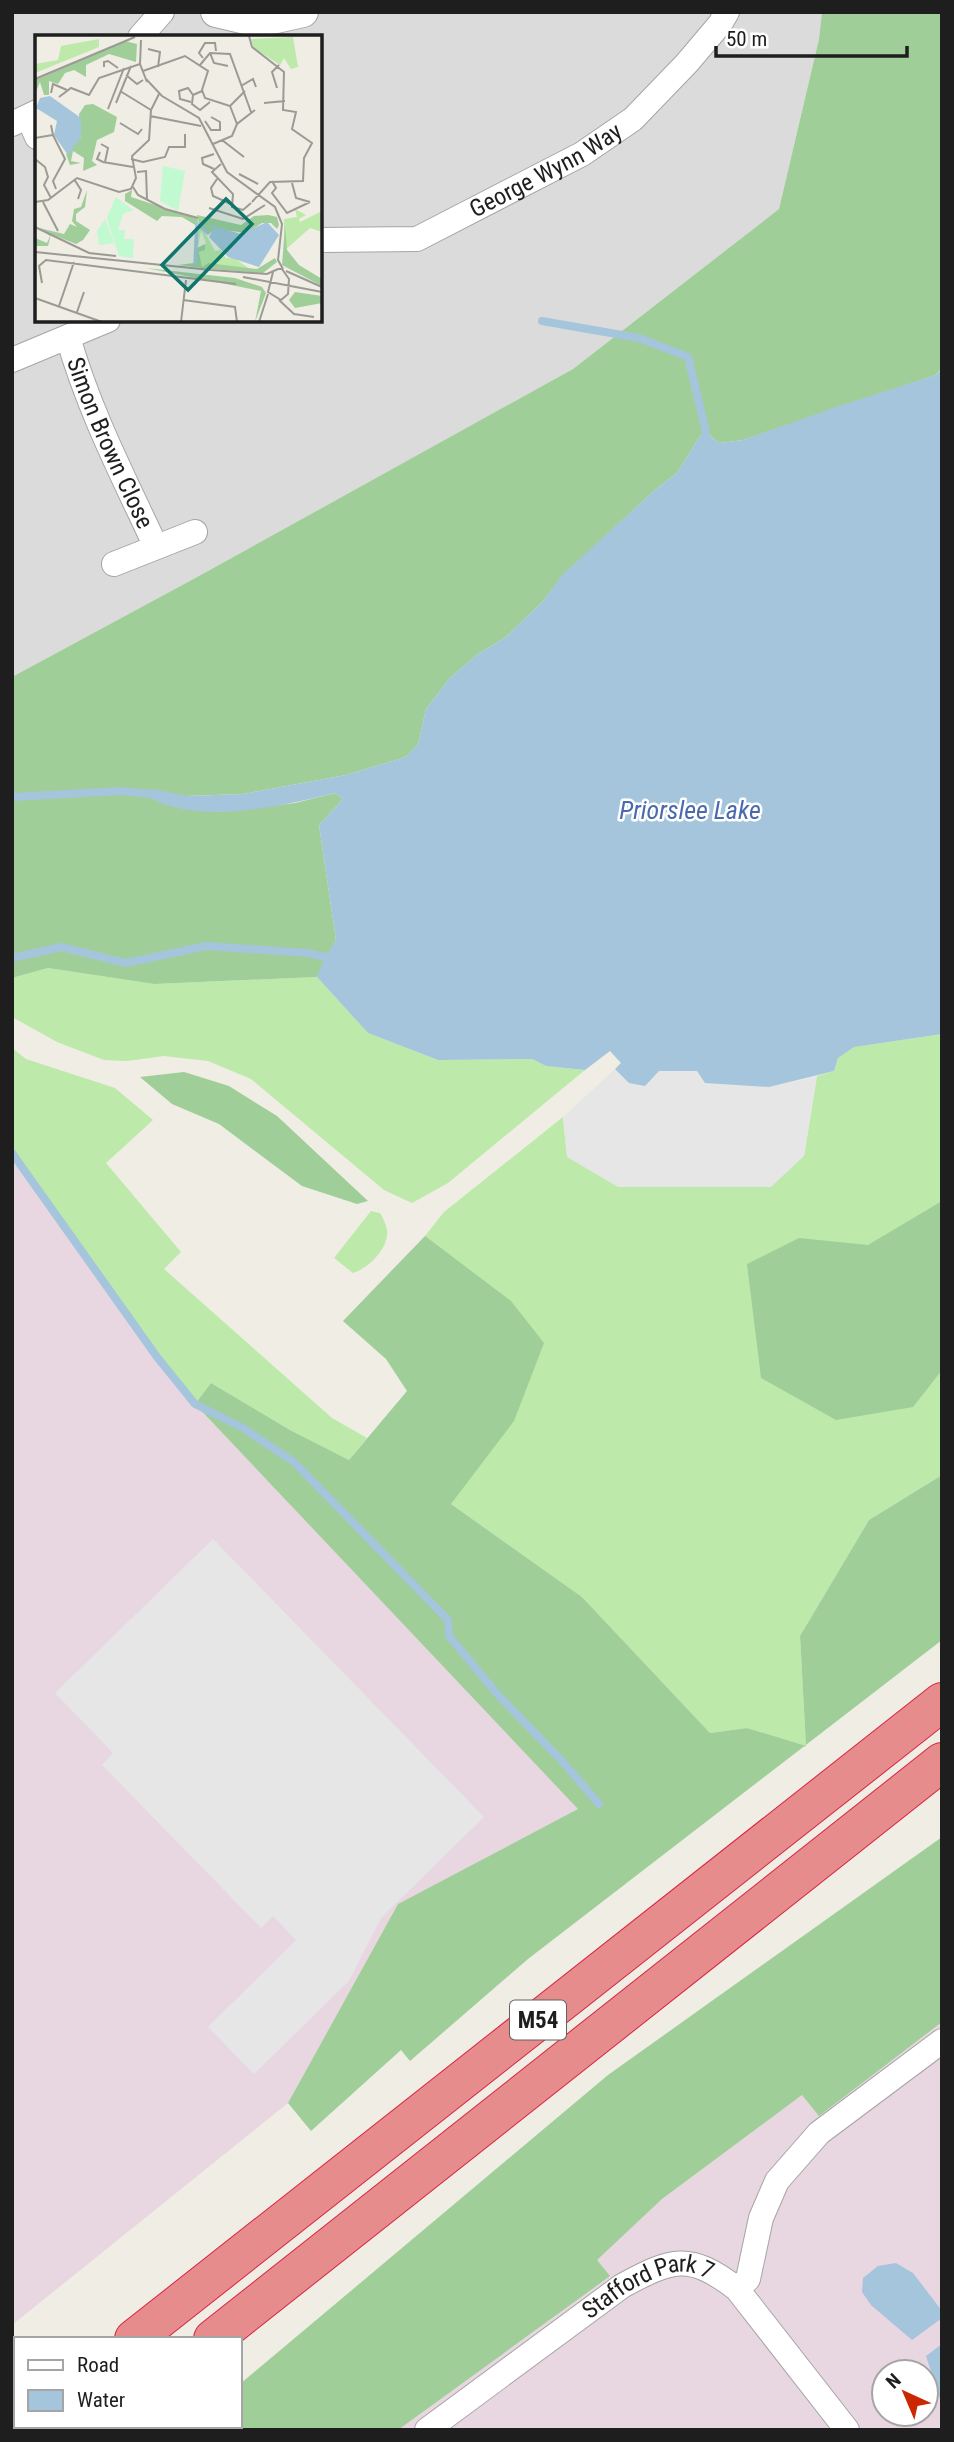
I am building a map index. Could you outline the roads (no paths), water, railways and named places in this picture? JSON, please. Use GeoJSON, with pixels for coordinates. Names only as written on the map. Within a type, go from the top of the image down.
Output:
{"type":"FeatureCollection","features":[{"type":"Feature","properties":{"kind":"highway","name":"M54"},"geometry":{"type":"LineString","coordinates":[[137,2337],[942,1702]]}},
{"type":"Feature","properties":{"kind":"highway","name":"M54"},"geometry":{"type":"LineString","coordinates":[[216,2337],[942,1762]]}},
{"type":"Feature","properties":{"kind":"street"},"geometry":{"type":"LineString","coordinates":[[142,35],[162,12]]}},
{"type":"Feature","properties":{"kind":"street"},"geometry":{"type":"LineString","coordinates":[[216,12],[258,22],[303,12]]}},
{"type":"Feature","properties":{"kind":"street","name":"George Wynn Way"},"geometry":{"type":"LineString","coordinates":[[322,240],[417,239],[582,154],[633,119],[687,63],[727,12]]}},
{"type":"Feature","properties":{"kind":"street"},"geometry":{"type":"LineString","coordinates":[[12,360],[103,322]]}},
{"type":"Feature","properties":{"kind":"street","name":"Simon Brown Close"},"geometry":{"type":"LineString","coordinates":[[68,337],[97,424],[156,547]]}},
{"type":"Feature","properties":{"kind":"street"},"geometry":{"type":"LineString","coordinates":[[114,564],[195,531]]}},
{"type":"Feature","properties":{"kind":"street","name":"Stafford Park 7"},"geometry":{"type":"LineString","coordinates":[[426,2430],[622,2286],[655,2268],[685,2262],[715,2271],[737,2289],[748,2279],[761,2218],[776,2181],[819,2133],[942,2041]]}},
{"type":"Feature","properties":{"kind":"street"},"geometry":{"type":"LineString","coordinates":[[737,2289],[847,2430]]}},
{"type":"Feature","properties":{"kind":"water","name":"Priorslee Lake"},"geometry":{"type":"Polygon","coordinates":[[[942,369],[942,1034],[854,1047],[838,1058],[834,1071],[769,1087],[705,1083],[697,1071],[659,1071],[645,1086],[629,1083],[615,1069],[621,1063],[610,1051],[585,1070],[546,1066],[532,1059],[438,1060],[368,1033],[317,977],[336,940],[319,825],[343,799],[335,793],[267,807],[218,812],[172,807],[152,799],[153,789],[187,796],[243,794],[346,775],[406,757],[418,744],[426,709],[450,678],[478,654],[506,637],[543,601],[562,575],[677,473],[700,436],[706,432],[719,443],[743,440],[936,375],[942,369]]]}},
{"type":"Feature","properties":{"kind":"water"},"geometry":{"type":"Polygon","coordinates":[[[896,2263],[913,2273],[942,2311],[942,2318],[912,2340],[871,2305],[862,2292],[863,2278],[878,2266],[896,2263]]]}},
{"type":"Feature","properties":{"kind":"water"},"geometry":{"type":"Polygon","coordinates":[[[942,2344],[942,2405],[940,2358],[926,2356],[942,2344]]]}},
{"type":"Feature","properties":{"kind":"waterway"},"geometry":{"type":"LineString","coordinates":[[542,321],[639,338],[688,357],[706,432]]}},
{"type":"Feature","properties":{"kind":"waterway"},"geometry":{"type":"LineString","coordinates":[[12,797],[120,791],[153,794]]}},
{"type":"Feature","properties":{"kind":"waterway"},"geometry":{"type":"LineString","coordinates":[[12,958],[61,947],[126,963],[206,946],[308,953],[325,957]]}},
{"type":"Feature","properties":{"kind":"waterway"},"geometry":{"type":"LineString","coordinates":[[12,1153],[157,1357],[195,1404],[243,1428],[294,1462],[448,1620],[449,1636],[498,1695],[599,1804]]}}]}
